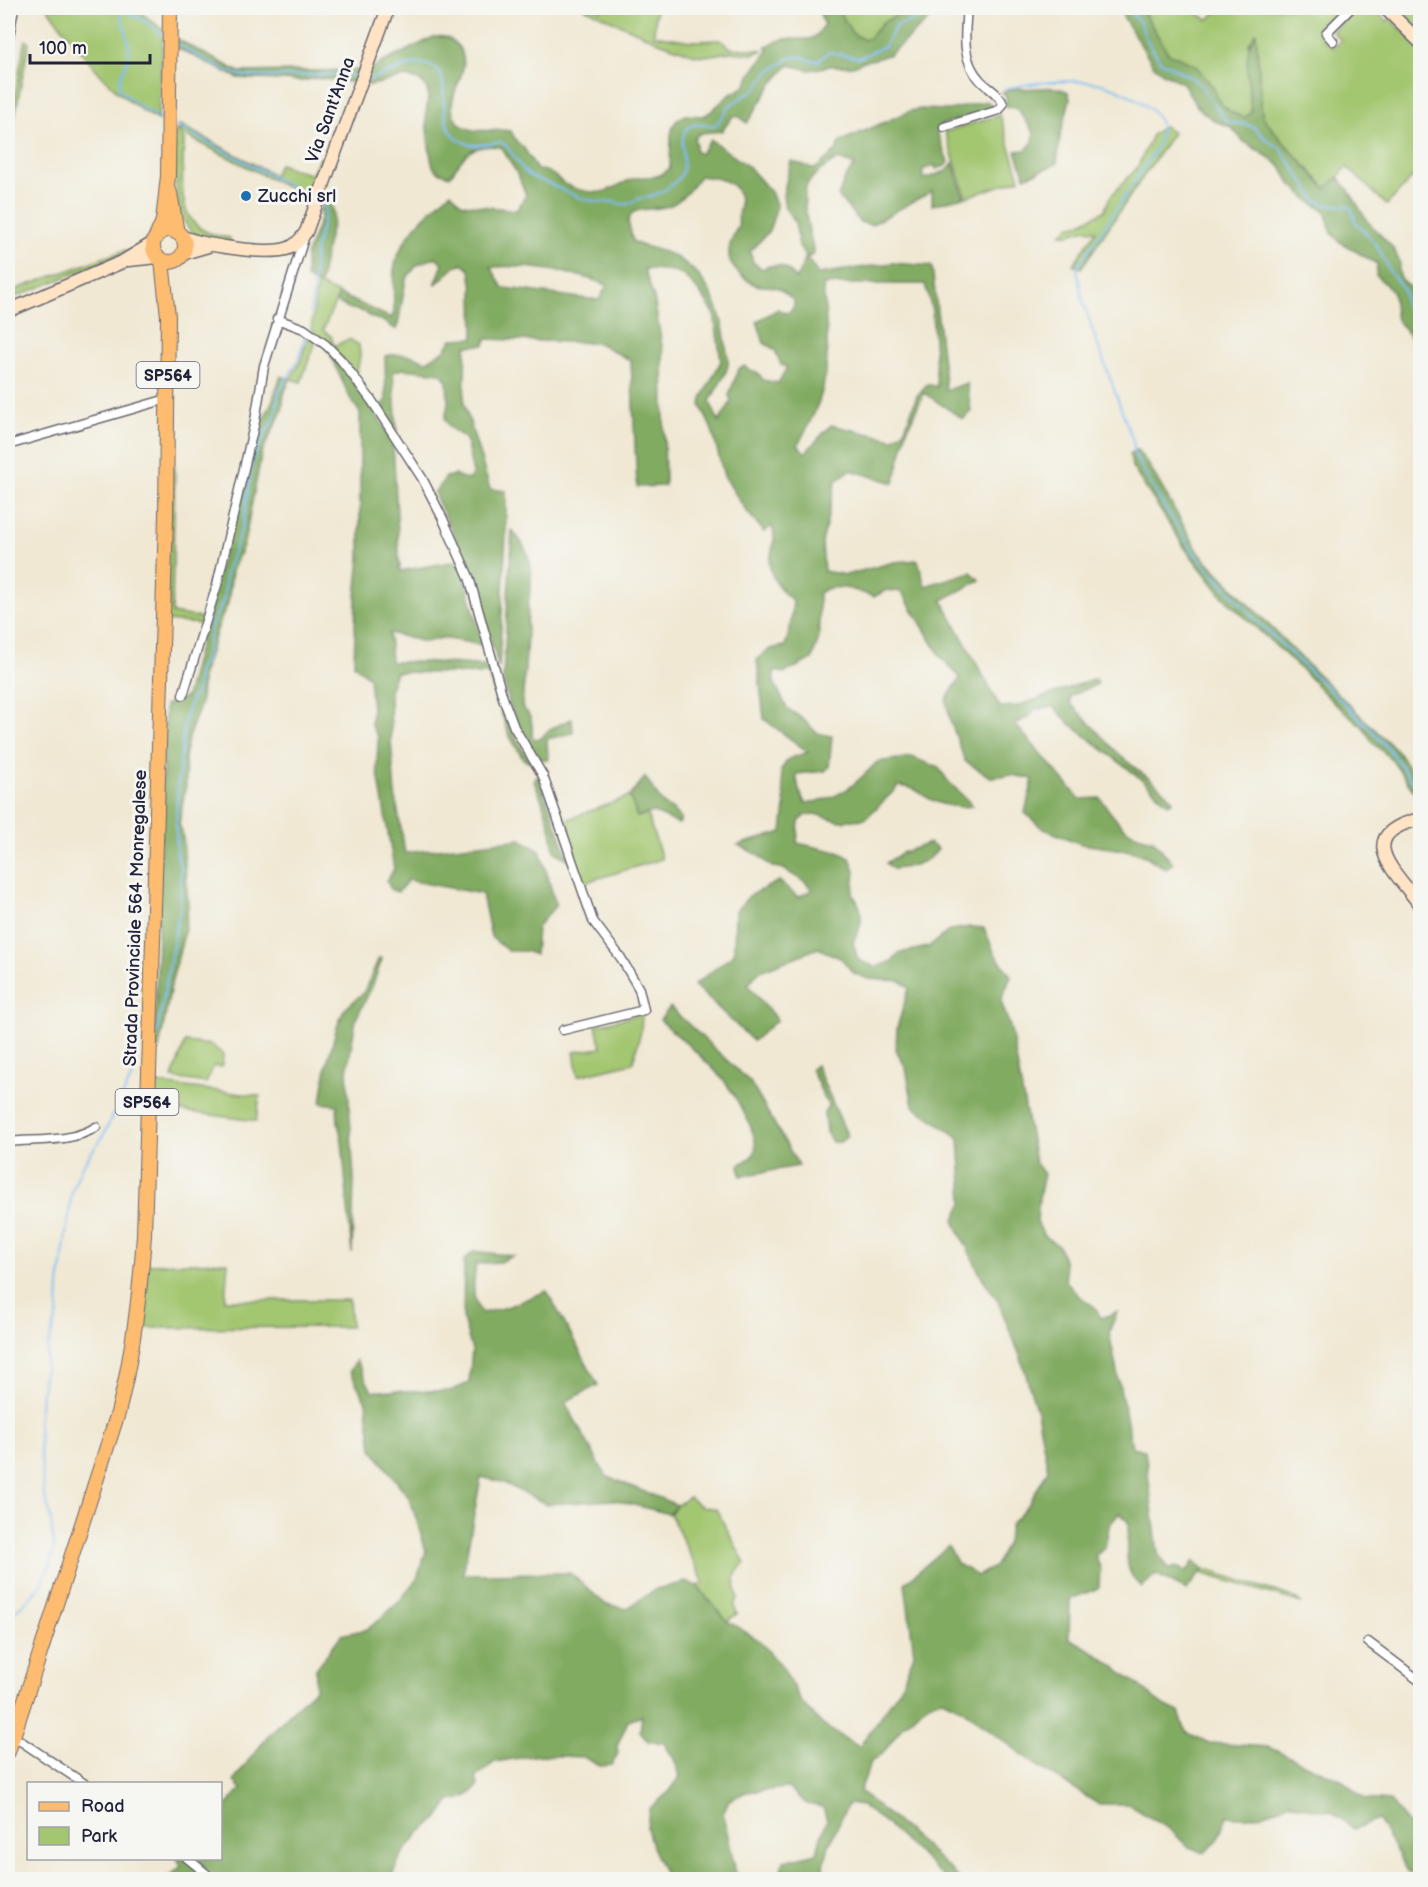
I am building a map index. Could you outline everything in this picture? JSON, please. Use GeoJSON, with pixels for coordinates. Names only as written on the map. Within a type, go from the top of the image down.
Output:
{"type":"FeatureCollection","features":[{"type":"Feature","properties":{"kind":"main road","name":"Strada Provinciale 564 Monregalese"},"geometry":{"type":"LineString","coordinates":[[168,316],[159,259],[152,248],[163,221],[168,176],[170,8]]}},
{"type":"Feature","properties":{"kind":"main road","name":"Strada Provinciale 564 Monregalese"},"geometry":{"type":"LineString","coordinates":[[8,1752],[12,1732],[118,1413],[129,1366],[140,1296],[144,1235],[164,598],[168,316],[172,281],[185,244],[179,234],[168,176]]}},
{"type":"Feature","properties":{"kind":"main road"},"geometry":{"type":"LineString","coordinates":[[155,239],[167,230],[179,234]]}},
{"type":"Feature","properties":{"kind":"main road"},"geometry":{"type":"LineString","coordinates":[[159,259],[170,263],[181,256]]}},
{"type":"Feature","properties":{"kind":"street"},"geometry":{"type":"LineString","coordinates":[[8,42],[14,8]]}},
{"type":"Feature","properties":{"kind":"street","name":"Via Sant'Anna"},"geometry":{"type":"LineString","coordinates":[[306,232],[388,8]]}},
{"type":"Feature","properties":{"kind":"street"},"geometry":{"type":"LineString","coordinates":[[944,127],[999,110],[1003,104],[1001,98],[978,78],[967,57],[965,43],[967,8]]}},
{"type":"Feature","properties":{"kind":"street"},"geometry":{"type":"LineString","coordinates":[[1334,41],[1326,33],[1351,8]]}},
{"type":"Feature","properties":{"kind":"street"},"geometry":{"type":"LineString","coordinates":[[1385,8],[1420,39]]}},
{"type":"Feature","properties":{"kind":"street"},"geometry":{"type":"LineString","coordinates":[[179,234],[212,246],[284,249],[295,244],[306,232]]}},
{"type":"Feature","properties":{"kind":"street"},"geometry":{"type":"LineString","coordinates":[[183,695],[217,585],[255,421],[264,366],[306,232]]}},
{"type":"Feature","properties":{"kind":"street"},"geometry":{"type":"LineString","coordinates":[[8,311],[122,262],[155,239]]}},
{"type":"Feature","properties":{"kind":"street"},"geometry":{"type":"LineString","coordinates":[[181,256],[212,246]]}},
{"type":"Feature","properties":{"kind":"street"},"geometry":{"type":"LineString","coordinates":[[122,262],[159,259]]}},
{"type":"Feature","properties":{"kind":"street"},"geometry":{"type":"LineString","coordinates":[[278,320],[304,329],[326,345],[341,360],[372,400],[422,478],[469,577],[513,727],[543,776],[593,921],[621,958],[639,989],[644,1010],[563,1030]]}},
{"type":"Feature","properties":{"kind":"street"},"geometry":{"type":"LineString","coordinates":[[8,445],[167,399]]}},
{"type":"Feature","properties":{"kind":"street"},"geometry":{"type":"LineString","coordinates":[[1420,819],[1395,828],[1388,835],[1383,850],[1388,864],[1420,905]]}},
{"type":"Feature","properties":{"kind":"street"},"geometry":{"type":"LineString","coordinates":[[8,1142],[74,1137],[85,1134],[96,1127]]}},
{"type":"Feature","properties":{"kind":"street"},"geometry":{"type":"LineString","coordinates":[[1368,1642],[1420,1681]]}},
{"type":"Feature","properties":{"kind":"street"},"geometry":{"type":"LineString","coordinates":[[12,1732],[83,1782]]}},
{"type":"Feature","properties":{"kind":"street"},"geometry":{"type":"LineString","coordinates":[[189,1860],[214,1880]]}},
{"type":"Feature","properties":{"kind":"green space"},"geometry":{"type":"Polygon","coordinates":[[[47,8],[126,8],[144,15],[163,30],[158,120],[124,97],[96,70],[47,8]]]}},
{"type":"Feature","properties":{"kind":"green space"},"geometry":{"type":"Polygon","coordinates":[[[584,8],[596,8],[601,11],[602,8],[656,8],[654,35],[692,41],[721,40],[731,48],[764,50],[752,54],[730,52],[705,56],[695,55],[659,42],[584,8]]]}},
{"type":"Feature","properties":{"kind":"green space"},"geometry":{"type":"Polygon","coordinates":[[[818,8],[837,8],[852,33],[864,40],[869,38],[883,22],[906,8],[956,8],[950,13],[932,17],[890,54],[876,59],[853,66],[830,66],[810,70],[789,65],[771,85],[747,123],[740,117],[733,116],[722,131],[701,133],[694,138],[695,150],[700,154],[711,140],[749,167],[771,192],[777,206],[769,231],[750,252],[753,262],[762,269],[781,266],[796,279],[806,257],[799,246],[795,222],[785,208],[783,195],[791,161],[815,169],[836,151],[839,142],[910,111],[949,110],[987,101],[994,108],[941,125],[937,132],[948,162],[945,166],[936,169],[935,165],[922,170],[924,179],[946,171],[953,163],[964,197],[932,205],[932,191],[871,225],[860,222],[838,196],[845,178],[855,165],[838,159],[808,183],[805,207],[814,254],[807,258],[818,274],[892,263],[932,266],[946,390],[967,383],[971,412],[963,419],[924,393],[907,430],[894,483],[850,470],[836,481],[822,543],[824,571],[846,575],[894,562],[918,560],[925,586],[971,572],[980,580],[942,600],[1000,707],[1017,706],[1095,679],[1098,684],[1070,696],[1071,704],[1120,755],[1162,789],[1173,801],[1168,804],[1145,782],[1069,723],[1054,707],[1035,709],[1029,717],[1015,724],[1080,799],[1100,798],[1122,825],[1143,838],[1153,840],[1173,863],[1166,869],[1146,856],[1131,851],[1081,844],[1042,828],[1025,813],[1033,779],[1012,775],[990,777],[965,761],[951,723],[946,700],[960,678],[941,657],[902,592],[886,590],[874,597],[839,587],[825,589],[819,593],[819,638],[812,659],[785,673],[774,671],[774,682],[787,708],[817,733],[832,736],[829,767],[825,771],[796,774],[799,790],[805,803],[827,799],[845,790],[877,762],[912,757],[939,768],[948,781],[973,806],[958,807],[943,804],[914,789],[899,786],[865,819],[839,821],[815,814],[805,815],[799,822],[797,843],[838,852],[850,858],[855,871],[853,895],[861,912],[861,924],[853,942],[858,960],[876,967],[892,961],[900,953],[928,947],[950,930],[970,927],[984,928],[995,954],[1011,976],[1001,1001],[1011,1030],[1035,1162],[1044,1174],[1037,1222],[1044,1236],[1059,1246],[1064,1260],[1066,1281],[1079,1296],[1095,1307],[1101,1318],[1117,1312],[1109,1332],[1132,1447],[1145,1450],[1158,1554],[1170,1570],[1175,1567],[1187,1571],[1194,1561],[1204,1569],[1186,1590],[1156,1574],[1142,1587],[1129,1571],[1127,1551],[1129,1523],[1119,1513],[1109,1526],[1105,1548],[1095,1556],[1100,1567],[1099,1588],[1070,1599],[1069,1638],[1103,1659],[1160,1703],[1179,1712],[1186,1732],[1209,1743],[1268,1747],[1343,1781],[1365,1799],[1390,1801],[1420,1839],[1420,1879],[1409,1873],[1378,1820],[1354,1829],[1332,1812],[1306,1808],[1289,1802],[1275,1811],[1260,1815],[1227,1816],[1217,1842],[1204,1853],[1187,1846],[1171,1830],[1128,1804],[1098,1804],[1033,1763],[961,1708],[942,1699],[931,1702],[900,1729],[884,1752],[871,1762],[860,1791],[960,1879],[946,1879],[883,1821],[862,1806],[848,1804],[829,1845],[823,1869],[835,1879],[779,1879],[783,1861],[817,1853],[827,1821],[823,1807],[807,1804],[788,1788],[746,1792],[729,1800],[723,1813],[736,1873],[744,1879],[667,1879],[652,1847],[647,1828],[649,1809],[670,1791],[680,1777],[674,1759],[664,1743],[648,1741],[640,1731],[642,1716],[628,1721],[612,1765],[600,1766],[583,1757],[538,1755],[495,1762],[476,1777],[478,1786],[469,1795],[450,1801],[438,1819],[419,1833],[401,1856],[390,1879],[219,1879],[197,1863],[209,1879],[160,1880],[170,1876],[181,1866],[178,1860],[222,1860],[222,1810],[241,1789],[234,1781],[243,1768],[292,1711],[315,1689],[316,1669],[341,1635],[368,1629],[398,1603],[417,1579],[426,1551],[410,1499],[372,1449],[366,1402],[350,1371],[356,1360],[372,1391],[450,1391],[469,1383],[472,1350],[463,1320],[464,1260],[474,1251],[513,1256],[500,1262],[476,1264],[474,1296],[482,1313],[507,1307],[547,1291],[598,1385],[565,1402],[606,1476],[677,1505],[669,1514],[615,1500],[546,1504],[502,1482],[481,1477],[463,1574],[570,1573],[604,1603],[626,1609],[656,1589],[686,1582],[697,1586],[727,1621],[759,1640],[783,1668],[801,1702],[824,1726],[859,1747],[900,1689],[914,1654],[905,1583],[948,1546],[958,1564],[977,1576],[994,1567],[1006,1545],[1011,1524],[1028,1505],[1048,1470],[1037,1412],[1021,1358],[997,1299],[981,1276],[954,1221],[963,1202],[959,1138],[913,1106],[906,1068],[896,1050],[897,1028],[909,988],[901,981],[868,979],[853,973],[842,959],[818,948],[758,972],[748,985],[777,1020],[753,1041],[694,985],[734,954],[735,912],[749,896],[779,881],[798,897],[812,890],[805,882],[782,868],[772,867],[758,855],[738,845],[782,832],[785,807],[781,770],[788,759],[808,752],[764,719],[757,659],[770,649],[785,646],[790,630],[793,601],[780,588],[771,571],[770,560],[774,539],[772,526],[764,532],[745,509],[724,476],[712,430],[701,406],[702,398],[721,361],[714,313],[697,289],[683,275],[668,270],[644,269],[654,298],[663,352],[665,486],[637,487],[631,361],[599,343],[486,339],[484,345],[466,346],[464,403],[490,489],[506,491],[499,668],[471,571],[434,493],[446,477],[455,475],[468,480],[473,474],[466,439],[449,427],[445,419],[448,404],[447,381],[441,373],[403,369],[393,372],[397,432],[382,408],[386,400],[385,356],[406,355],[417,357],[425,362],[445,350],[452,339],[474,338],[473,289],[470,270],[463,264],[457,265],[435,285],[443,264],[436,257],[417,265],[406,279],[397,330],[383,321],[370,317],[365,312],[336,302],[339,294],[391,318],[394,313],[394,270],[397,258],[415,226],[442,200],[451,192],[462,204],[517,210],[526,195],[518,175],[501,147],[476,148],[461,161],[450,176],[436,170],[428,142],[426,87],[418,80],[405,77],[364,85],[369,69],[434,37],[450,39],[461,51],[464,59],[452,101],[456,120],[473,130],[511,131],[537,170],[550,173],[575,188],[601,192],[631,179],[657,176],[665,172],[670,168],[671,135],[677,120],[685,115],[703,116],[729,95],[744,87],[768,51],[766,46],[785,39],[812,38],[820,32],[824,25],[818,8]],[[700,176],[674,204],[637,211],[632,213],[628,221],[633,242],[672,255],[684,263],[704,282],[717,306],[728,360],[725,375],[710,402],[719,422],[731,402],[729,395],[739,368],[744,366],[760,375],[763,380],[778,383],[787,367],[781,365],[775,350],[764,343],[757,321],[778,309],[785,313],[790,312],[794,301],[780,289],[755,285],[736,271],[729,258],[729,251],[730,243],[739,225],[739,194],[726,181],[700,176]],[[491,267],[503,288],[599,300],[607,285],[550,270],[491,267]],[[925,284],[823,285],[827,327],[826,370],[818,404],[798,445],[805,453],[831,425],[893,439],[904,431],[917,396],[927,384],[937,387],[932,310],[925,284]]]}},
{"type":"Feature","properties":{"kind":"green space"},"geometry":{"type":"Polygon","coordinates":[[[837,8],[906,8],[883,22],[869,38],[864,40],[852,33],[837,8]]]}},
{"type":"Feature","properties":{"kind":"green space"},"geometry":{"type":"Polygon","coordinates":[[[1120,8],[1141,8],[1168,53],[1195,65],[1213,87],[1220,103],[1232,113],[1245,118],[1251,112],[1247,71],[1248,51],[1256,33],[1262,116],[1326,189],[1338,177],[1367,221],[1394,249],[1400,264],[1401,279],[1410,288],[1420,313],[1420,347],[1399,323],[1395,315],[1393,292],[1376,275],[1377,264],[1340,242],[1332,233],[1325,211],[1309,201],[1290,183],[1281,167],[1243,141],[1231,127],[1205,114],[1195,104],[1183,83],[1154,66],[1120,8]]]}},
{"type":"Feature","properties":{"kind":"green space"},"geometry":{"type":"Polygon","coordinates":[[[1141,8],[1189,8],[1208,20],[1220,8],[1347,8],[1322,33],[1322,38],[1334,48],[1341,40],[1332,32],[1355,8],[1374,8],[1387,21],[1390,19],[1420,47],[1420,169],[1387,205],[1347,167],[1327,189],[1262,116],[1256,34],[1249,43],[1251,112],[1246,118],[1232,113],[1220,103],[1213,87],[1195,65],[1168,53],[1141,8]]]}},
{"type":"Feature","properties":{"kind":"green space"},"geometry":{"type":"Polygon","coordinates":[[[1391,8],[1420,8],[1420,33],[1418,35],[1391,8]]]}},
{"type":"Feature","properties":{"kind":"green space"},"geometry":{"type":"Polygon","coordinates":[[[175,38],[239,72],[360,70],[356,83],[316,78],[302,81],[238,78],[175,47],[175,38]]]}},
{"type":"Feature","properties":{"kind":"green space"},"geometry":{"type":"Polygon","coordinates":[[[25,40],[29,43],[8,152],[8,133],[25,40]]]}},
{"type":"Feature","properties":{"kind":"green space"},"geometry":{"type":"Polygon","coordinates":[[[1016,88],[1062,89],[1068,92],[1070,99],[1060,137],[1057,164],[1025,177],[1016,151],[1026,150],[1033,142],[1034,133],[1018,109],[1006,106],[1006,96],[1002,93],[1016,88]]]}},
{"type":"Feature","properties":{"kind":"green space"},"geometry":{"type":"Polygon","coordinates":[[[1000,115],[1020,179],[966,197],[945,132],[1000,115]]]}},
{"type":"Feature","properties":{"kind":"green space"},"geometry":{"type":"Polygon","coordinates":[[[180,125],[274,175],[279,164],[312,175],[319,158],[328,161],[314,201],[181,133],[184,140],[183,190],[189,216],[198,227],[211,234],[230,238],[230,244],[207,239],[194,233],[186,225],[181,214],[176,185],[175,129],[180,132],[180,125]]]}},
{"type":"Feature","properties":{"kind":"green space"},"geometry":{"type":"Polygon","coordinates":[[[1164,126],[1173,133],[1081,268],[1073,265],[1096,231],[1085,229],[1070,234],[1061,234],[1069,226],[1075,226],[1104,211],[1110,197],[1137,168],[1152,135],[1164,126]]]}},
{"type":"Feature","properties":{"kind":"green space"},"geometry":{"type":"Polygon","coordinates":[[[323,197],[329,201],[334,213],[320,285],[306,278],[306,256],[321,217],[323,197]]]}},
{"type":"Feature","properties":{"kind":"green space"},"geometry":{"type":"Polygon","coordinates":[[[125,250],[129,252],[8,300],[8,292],[125,250]]]}},
{"type":"Feature","properties":{"kind":"green space"},"geometry":{"type":"Polygon","coordinates":[[[317,284],[339,294],[323,330],[331,336],[334,346],[349,339],[359,345],[357,374],[311,329],[317,284]]]}},
{"type":"Feature","properties":{"kind":"green space"},"geometry":{"type":"Polygon","coordinates":[[[308,336],[316,341],[301,382],[290,379],[300,362],[308,336]]]}},
{"type":"Feature","properties":{"kind":"green space"},"geometry":{"type":"Polygon","coordinates":[[[330,354],[347,372],[393,442],[400,571],[457,561],[466,582],[483,645],[442,638],[425,642],[389,633],[391,662],[489,666],[507,716],[532,764],[523,759],[509,735],[488,674],[396,672],[390,689],[391,741],[395,794],[405,853],[521,839],[540,851],[556,905],[537,927],[535,955],[526,951],[508,951],[491,937],[482,894],[408,880],[398,892],[391,890],[387,881],[394,869],[377,767],[378,737],[371,725],[369,677],[354,665],[356,596],[360,558],[360,413],[350,398],[330,354]]]}},
{"type":"Feature","properties":{"kind":"green space"},"geometry":{"type":"Polygon","coordinates":[[[281,376],[290,379],[284,394],[282,411],[262,452],[244,543],[232,571],[228,603],[202,676],[201,703],[189,735],[185,754],[186,786],[179,823],[183,838],[188,906],[159,1049],[154,1055],[165,705],[186,697],[253,439],[272,402],[281,376]]]}},
{"type":"Feature","properties":{"kind":"green space"},"geometry":{"type":"Polygon","coordinates":[[[1137,450],[1150,467],[1200,554],[1309,666],[1397,751],[1420,784],[1420,800],[1391,759],[1373,743],[1363,727],[1334,703],[1223,597],[1185,548],[1132,467],[1130,454],[1137,450]]]}},
{"type":"Feature","properties":{"kind":"green space"},"geometry":{"type":"Polygon","coordinates":[[[175,466],[172,613],[203,618],[201,624],[167,621],[171,467],[175,466]]]}},
{"type":"Feature","properties":{"kind":"green space"},"geometry":{"type":"Polygon","coordinates":[[[512,530],[528,555],[531,568],[522,707],[530,717],[532,737],[535,739],[540,739],[550,729],[572,719],[573,733],[547,739],[548,760],[535,756],[524,740],[511,709],[503,679],[512,530]]]}},
{"type":"Feature","properties":{"kind":"green space"},"geometry":{"type":"Polygon","coordinates":[[[538,774],[569,860],[554,851],[547,815],[534,781],[538,774]]]}},
{"type":"Feature","properties":{"kind":"green space"},"geometry":{"type":"Polygon","coordinates":[[[645,777],[663,804],[681,819],[679,824],[653,812],[637,817],[630,796],[645,777]]]}},
{"type":"Feature","properties":{"kind":"green space"},"geometry":{"type":"Polygon","coordinates":[[[630,796],[637,817],[647,814],[662,859],[582,883],[564,825],[566,820],[630,796]]]}},
{"type":"Feature","properties":{"kind":"green space"},"geometry":{"type":"Polygon","coordinates":[[[929,843],[938,849],[925,861],[893,869],[886,863],[902,853],[929,843]]]}},
{"type":"Feature","properties":{"kind":"green space"},"geometry":{"type":"Polygon","coordinates":[[[379,958],[382,959],[372,987],[356,1019],[347,1071],[354,1179],[352,1253],[337,1105],[321,1103],[326,1067],[337,1027],[344,1010],[364,992],[379,958]]]}},
{"type":"Feature","properties":{"kind":"green space"},"geometry":{"type":"Polygon","coordinates":[[[670,1007],[750,1082],[799,1166],[741,1176],[739,1165],[754,1154],[756,1147],[750,1125],[719,1075],[660,1020],[670,1007]]]}},
{"type":"Feature","properties":{"kind":"green space"},"geometry":{"type":"Polygon","coordinates":[[[642,1014],[641,1031],[633,1063],[578,1076],[574,1052],[601,1048],[596,1025],[642,1014]]]}},
{"type":"Feature","properties":{"kind":"green space"},"geometry":{"type":"Polygon","coordinates":[[[185,1042],[211,1045],[223,1054],[222,1067],[214,1066],[206,1083],[172,1078],[185,1042]]]}},
{"type":"Feature","properties":{"kind":"green space"},"geometry":{"type":"Polygon","coordinates":[[[816,1065],[848,1137],[840,1142],[832,1142],[826,1132],[824,1112],[828,1106],[811,1069],[816,1065]]]}},
{"type":"Feature","properties":{"kind":"green space"},"geometry":{"type":"Polygon","coordinates":[[[152,1083],[260,1096],[256,1121],[151,1107],[152,1083]]]}},
{"type":"Feature","properties":{"kind":"green space"},"geometry":{"type":"Polygon","coordinates":[[[228,1262],[225,1300],[349,1300],[351,1327],[141,1328],[146,1264],[228,1262]]]}},
{"type":"Feature","properties":{"kind":"green space"},"geometry":{"type":"Polygon","coordinates":[[[689,1497],[700,1506],[716,1509],[745,1563],[737,1571],[735,1579],[738,1598],[734,1605],[737,1614],[727,1621],[697,1586],[704,1583],[670,1514],[677,1505],[689,1497]]]}},
{"type":"Feature","properties":{"kind":"green space"},"geometry":{"type":"Polygon","coordinates":[[[1204,1569],[1290,1596],[1302,1603],[1201,1573],[1204,1569]]]}},
{"type":"Feature","properties":{"kind":"waterway"},"geometry":{"type":"LineString","coordinates":[[117,8],[145,21],[164,36]]}},
{"type":"Feature","properties":{"kind":"waterway"},"geometry":{"type":"LineString","coordinates":[[366,79],[412,65],[428,65],[437,70],[442,78],[445,114],[448,126],[455,136],[471,145],[500,142],[508,148],[530,176],[574,195],[588,200],[628,204],[659,193],[673,184],[683,169],[683,140],[687,128],[693,125],[716,125],[731,104],[756,89],[768,72],[792,57],[818,61],[829,52],[859,58],[885,46],[896,26],[920,18],[929,8]]}},
{"type":"Feature","properties":{"kind":"waterway"},"geometry":{"type":"LineString","coordinates":[[1127,8],[1141,24],[1145,37],[1160,61],[1200,84],[1230,123],[1245,124],[1255,128],[1280,148],[1316,200],[1326,205],[1348,206],[1352,210],[1356,223],[1377,245],[1390,272],[1404,290],[1405,303],[1420,328]]}},
{"type":"Feature","properties":{"kind":"waterway"},"geometry":{"type":"LineString","coordinates":[[119,10],[129,48],[120,80],[120,90],[142,108],[164,120]]}},
{"type":"Feature","properties":{"kind":"waterway"},"geometry":{"type":"LineString","coordinates":[[174,42],[216,66],[241,75],[358,77]]}},
{"type":"Feature","properties":{"kind":"waterway"},"geometry":{"type":"LineString","coordinates":[[1004,90],[1050,82],[1097,83],[1134,98],[1158,118],[1161,132],[1154,152],[1077,268],[1082,298],[1133,441],[1135,456],[1195,554],[1258,622],[1370,728],[1392,753],[1420,792]]}},
{"type":"Feature","properties":{"kind":"waterway"},"geometry":{"type":"LineString","coordinates":[[175,125],[313,198]]}},
{"type":"Feature","properties":{"kind":"waterway"},"geometry":{"type":"LineString","coordinates":[[310,313],[315,251],[325,214],[321,202]]}},
{"type":"Feature","properties":{"kind":"waterway"},"geometry":{"type":"LineString","coordinates":[[157,1033],[180,907],[181,868],[177,855],[176,830],[178,782],[185,717],[192,698],[197,692],[198,672],[207,656],[211,625],[224,599],[226,573],[243,524],[253,459],[273,421],[278,393],[298,360],[306,334]]}},
{"type":"Feature","properties":{"kind":"waterway"},"geometry":{"type":"LineString","coordinates":[[8,1617],[41,1585],[54,1548],[50,1513],[44,1495],[38,1423],[48,1346],[58,1313],[59,1285],[72,1191],[81,1168],[104,1134],[138,1064]]}},
{"type":"Feature","properties":{"kind":"place","name":"Zucchi srl"},"geometry":{"type":"Point","coordinates":[246,196]}}]}
